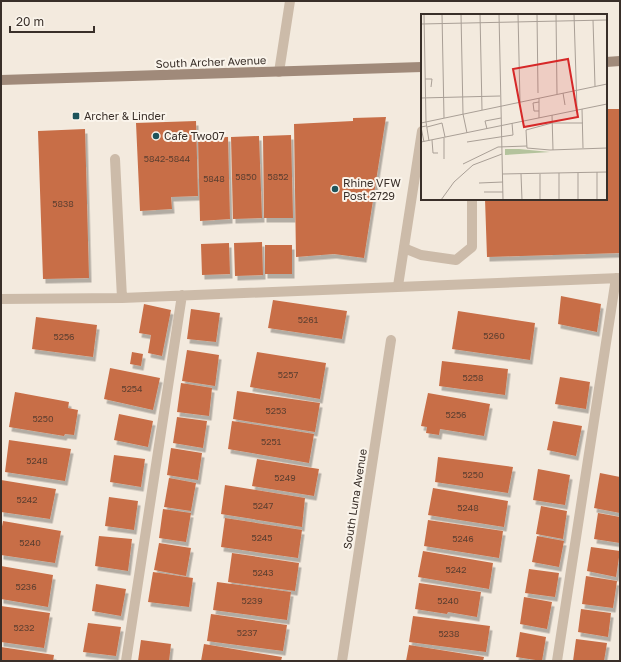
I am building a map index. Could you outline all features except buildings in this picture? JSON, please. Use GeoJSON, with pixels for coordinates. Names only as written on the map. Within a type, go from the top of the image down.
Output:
{"type":"FeatureCollection","features":[{"type":"Feature","properties":{"kind":"main road"},"geometry":{"type":"LineString","coordinates":[[607,62],[620,61]]}},
{"type":"Feature","properties":{"kind":"main road","name":"South Archer Avenue"},"geometry":{"type":"LineString","coordinates":[[1,80],[421,67]]}},
{"type":"Feature","properties":{"kind":"street"},"geometry":{"type":"LineString","coordinates":[[279,72],[290,1]]}},
{"type":"Feature","properties":{"kind":"street"},"geometry":{"type":"LineString","coordinates":[[398,286],[421,142]]}},
{"type":"Feature","properties":{"kind":"street"},"geometry":{"type":"LineString","coordinates":[[115,159],[122,298]]}},
{"type":"Feature","properties":{"kind":"street"},"geometry":{"type":"LineString","coordinates":[[404,248],[422,255],[456,260],[472,247],[472,200]]}},
{"type":"Feature","properties":{"kind":"street"},"geometry":{"type":"LineString","coordinates":[[1,299],[122,298],[618,278],[557,661]]}},
{"type":"Feature","properties":{"kind":"street"},"geometry":{"type":"LineString","coordinates":[[126,661],[182,295]]}},
{"type":"Feature","properties":{"kind":"street","name":"South Luna Avenue"},"geometry":{"type":"LineString","coordinates":[[342,661],[391,340]]}},
{"type":"Feature","properties":{"kind":"place","name":"Archer & Linder"},"geometry":{"type":"Point","coordinates":[76,116]}},
{"type":"Feature","properties":{"kind":"place","name":"Cafe Two07"},"geometry":{"type":"Point","coordinates":[156,136]}},
{"type":"Feature","properties":{"kind":"place","name":"Rhine VFW Post 2729"},"geometry":{"type":"Point","coordinates":[335,189]}}]}
